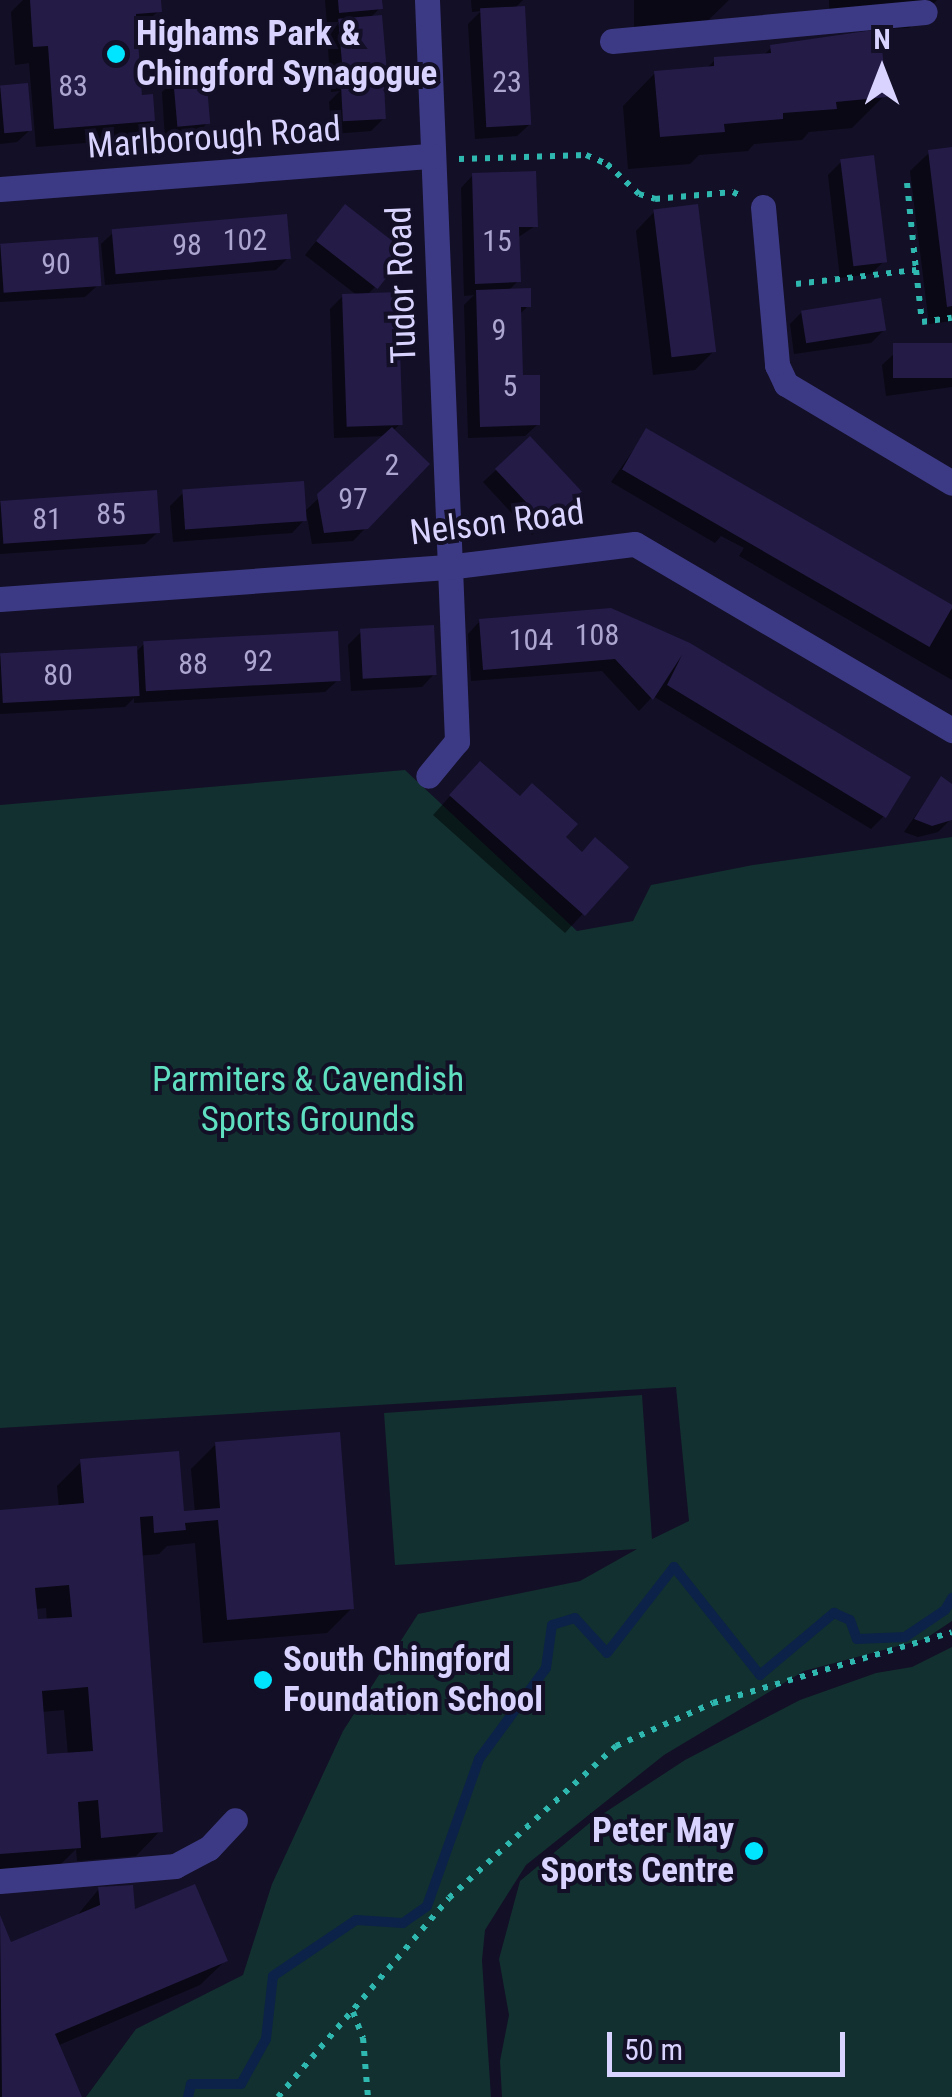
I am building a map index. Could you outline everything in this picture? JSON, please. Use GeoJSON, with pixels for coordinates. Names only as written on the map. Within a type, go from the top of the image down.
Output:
{"type":"FeatureCollection","features":[{"type":"Feature","properties":{"kind":"street","name":"Tudor Road"},"geometry":{"type":"LineString","coordinates":[[426,0],[457,742],[428,776]]}},
{"type":"Feature","properties":{"kind":"street"},"geometry":{"type":"LineString","coordinates":[[612,40],[742,29],[802,12],[855,18],[925,12]]}},
{"type":"Feature","properties":{"kind":"street","name":"Marlborough Road"},"geometry":{"type":"LineString","coordinates":[[0,188],[432,156]]}},
{"type":"Feature","properties":{"kind":"street"},"geometry":{"type":"LineString","coordinates":[[763,206],[777,365],[786,384],[952,482]]}},
{"type":"Feature","properties":{"kind":"street","name":"Nelson Road"},"geometry":{"type":"LineString","coordinates":[[0,599],[447,567],[635,544],[952,730]]}},
{"type":"Feature","properties":{"kind":"street"},"geometry":{"type":"LineString","coordinates":[[0,1881],[175,1866],[209,1848],[235,1820]]}},
{"type":"Feature","properties":{"kind":"path"},"geometry":{"type":"LineString","coordinates":[[432,156],[586,156],[607,164],[639,194],[655,199],[733,192],[763,206]]}},
{"type":"Feature","properties":{"kind":"path"},"geometry":{"type":"LineString","coordinates":[[906,183],[922,322],[952,318]]}},
{"type":"Feature","properties":{"kind":"path"},"geometry":{"type":"LineString","coordinates":[[770,286],[916,270]]}},
{"type":"Feature","properties":{"kind":"path"},"geometry":{"type":"LineString","coordinates":[[278,2097],[449,1898],[616,1746],[713,1703],[952,1632]]}},
{"type":"Feature","properties":{"kind":"path"},"geometry":{"type":"LineString","coordinates":[[353,2012],[363,2038],[368,2097]]}},
{"type":"Feature","properties":{"kind":"green space","name":"Parmiters & Cavendish Sports Grounds"},"geometry":{"type":"Polygon","coordinates":[[[405,770],[577,931],[633,921],[651,885],[753,865],[952,837],[952,1621],[925,1639],[804,1671],[664,1755],[526,1865],[485,1930],[482,1960],[491,2097],[86,2097],[136,2029],[243,1975],[272,1884],[343,1731],[418,1614],[580,1581],[637,1549],[395,1565],[384,1413],[642,1395],[652,1539],[689,1521],[676,1387],[0,1428],[0,805],[405,770]]]}},
{"type":"Feature","properties":{"kind":"green space","name":"Peter May Sports Centre"},"geometry":{"type":"Polygon","coordinates":[[[952,1647],[952,2097],[502,2097],[500,2061],[509,2015],[499,1959],[520,1881],[592,1821],[685,1760],[800,1700],[876,1673],[912,1667],[952,1647]]]}},
{"type":"Feature","properties":{"kind":"building"},"geometry":{"type":"Polygon","coordinates":[[[30,0],[161,0],[162,12],[136,14],[142,95],[153,94],[155,121],[54,129],[48,46],[33,47],[30,0]]]}},
{"type":"Feature","properties":{"kind":"building"},"geometry":{"type":"Polygon","coordinates":[[[338,0],[382,0],[383,9],[339,13],[338,0]]]}},
{"type":"Feature","properties":{"kind":"building"},"geometry":{"type":"Polygon","coordinates":[[[525,6],[531,125],[486,127],[480,8],[525,6]]]}},
{"type":"Feature","properties":{"kind":"building"},"geometry":{"type":"Polygon","coordinates":[[[382,15],[387,77],[344,81],[338,19],[382,15]]]}},
{"type":"Feature","properties":{"kind":"building"},"geometry":{"type":"Polygon","coordinates":[[[880,29],[887,97],[836,102],[837,109],[783,113],[783,119],[724,124],[725,132],[660,137],[654,71],[714,66],[714,57],[771,53],[770,45],[880,29]]]}},
{"type":"Feature","properties":{"kind":"building"},"geometry":{"type":"Polygon","coordinates":[[[206,75],[210,124],[177,127],[173,78],[206,75]]]}},
{"type":"Feature","properties":{"kind":"building"},"geometry":{"type":"Polygon","coordinates":[[[28,83],[32,131],[4,133],[0,85],[28,83]]]}},
{"type":"Feature","properties":{"kind":"building"},"geometry":{"type":"Polygon","coordinates":[[[384,84],[386,119],[343,121],[341,86],[384,84]]]}},
{"type":"Feature","properties":{"kind":"building"},"geometry":{"type":"Polygon","coordinates":[[[952,147],[952,306],[947,307],[928,150],[952,147]]]}},
{"type":"Feature","properties":{"kind":"building"},"geometry":{"type":"Polygon","coordinates":[[[874,155],[887,262],[853,266],[840,159],[874,155]]]}},
{"type":"Feature","properties":{"kind":"building"},"geometry":{"type":"Polygon","coordinates":[[[536,171],[538,227],[519,227],[521,282],[475,284],[472,173],[536,171]]]}},
{"type":"Feature","properties":{"kind":"building"},"geometry":{"type":"Polygon","coordinates":[[[345,204],[406,252],[378,289],[316,241],[345,204]]]}},
{"type":"Feature","properties":{"kind":"building"},"geometry":{"type":"Polygon","coordinates":[[[698,204],[716,352],[671,357],[653,209],[698,204]]]}},
{"type":"Feature","properties":{"kind":"building"},"geometry":{"type":"Polygon","coordinates":[[[287,214],[291,259],[116,274],[112,229],[287,214]]]}},
{"type":"Feature","properties":{"kind":"building"},"geometry":{"type":"Polygon","coordinates":[[[98,237],[101,286],[4,293],[0,244],[98,237]]]}},
{"type":"Feature","properties":{"kind":"building"},"geometry":{"type":"Polygon","coordinates":[[[531,288],[531,307],[521,307],[523,375],[540,375],[540,425],[480,427],[476,290],[531,288]]]}},
{"type":"Feature","properties":{"kind":"building"},"geometry":{"type":"Polygon","coordinates":[[[398,292],[403,425],[347,427],[342,294],[398,292]]]}},
{"type":"Feature","properties":{"kind":"building"},"geometry":{"type":"Polygon","coordinates":[[[881,298],[886,331],[806,343],[801,311],[881,298]]]}},
{"type":"Feature","properties":{"kind":"building"},"geometry":{"type":"Polygon","coordinates":[[[893,343],[952,343],[952,378],[893,378],[893,343]]]}},
{"type":"Feature","properties":{"kind":"building"},"geometry":{"type":"Polygon","coordinates":[[[392,427],[430,464],[368,529],[324,533],[317,494],[392,427]]]}},
{"type":"Feature","properties":{"kind":"building"},"geometry":{"type":"Polygon","coordinates":[[[646,428],[952,605],[929,647],[622,470],[646,428]]]}},
{"type":"Feature","properties":{"kind":"building"},"geometry":{"type":"Polygon","coordinates":[[[530,436],[582,492],[547,524],[495,469],[530,436]]]}},
{"type":"Feature","properties":{"kind":"building"},"geometry":{"type":"Polygon","coordinates":[[[304,481],[307,521],[185,529],[182,490],[304,481]]]}},
{"type":"Feature","properties":{"kind":"building"},"geometry":{"type":"Polygon","coordinates":[[[157,490],[160,533],[3,544],[0,501],[157,490]]]}},
{"type":"Feature","properties":{"kind":"building"},"geometry":{"type":"Polygon","coordinates":[[[611,608],[690,643],[911,777],[886,818],[667,685],[682,655],[653,700],[615,659],[483,670],[479,619],[611,608]]]}},
{"type":"Feature","properties":{"kind":"building"},"geometry":{"type":"Polygon","coordinates":[[[434,625],[437,675],[363,679],[360,629],[434,625]]]}},
{"type":"Feature","properties":{"kind":"building"},"geometry":{"type":"Polygon","coordinates":[[[338,631],[341,681],[146,691],[143,641],[338,631]]]}},
{"type":"Feature","properties":{"kind":"building"},"geometry":{"type":"Polygon","coordinates":[[[137,646],[140,696],[3,703],[0,653],[137,646]]]}},
{"type":"Feature","properties":{"kind":"building"},"geometry":{"type":"Polygon","coordinates":[[[480,761],[520,796],[532,783],[578,824],[566,837],[582,852],[595,837],[629,867],[585,916],[449,795],[480,761]]]}},
{"type":"Feature","properties":{"kind":"building"},"geometry":{"type":"Polygon","coordinates":[[[941,776],[952,784],[952,820],[932,826],[914,819],[941,776]]]}},
{"type":"Feature","properties":{"kind":"building"},"geometry":{"type":"Polygon","coordinates":[[[340,1432],[354,1609],[227,1620],[218,1520],[185,1523],[186,1530],[154,1533],[153,1516],[140,1517],[163,1832],[101,1838],[98,1800],[78,1802],[81,1848],[0,1854],[0,1510],[84,1503],[80,1459],[179,1451],[184,1511],[220,1508],[215,1442],[340,1432]],[[69,1585],[35,1588],[38,1619],[72,1617],[69,1585]],[[88,1687],[42,1691],[47,1754],[93,1751],[88,1687]]]}},
{"type":"Feature","properties":{"kind":"building"},"geometry":{"type":"Polygon","coordinates":[[[195,1884],[228,1961],[55,2034],[82,2097],[2,2097],[0,1915],[11,1942],[100,1905],[98,1887],[133,1885],[135,1909],[195,1884]]]}},
{"type":"Feature","properties":{"kind":"waterway"},"geometry":{"type":"LineString","coordinates":[[188,2097],[191,2084],[241,2084],[266,2039],[273,1976],[356,1920],[403,1923],[427,1906],[479,1759],[546,1668],[552,1625],[575,1618],[607,1653],[674,1567],[760,1675],[834,1613],[850,1620],[857,1639],[905,1637],[945,1610],[952,1598]]}},
{"type":"Feature","properties":{"kind":"place","name":"Highams Park & Chingford Synagogue"},"geometry":{"type":"Point","coordinates":[116,54]}},
{"type":"Feature","properties":{"kind":"place","name":"South Chingford Foundation School"},"geometry":{"type":"Point","coordinates":[263,1680]}},
{"type":"Feature","properties":{"kind":"place","name":"Peter May Sports Centre"},"geometry":{"type":"Point","coordinates":[754,1851]}}]}
